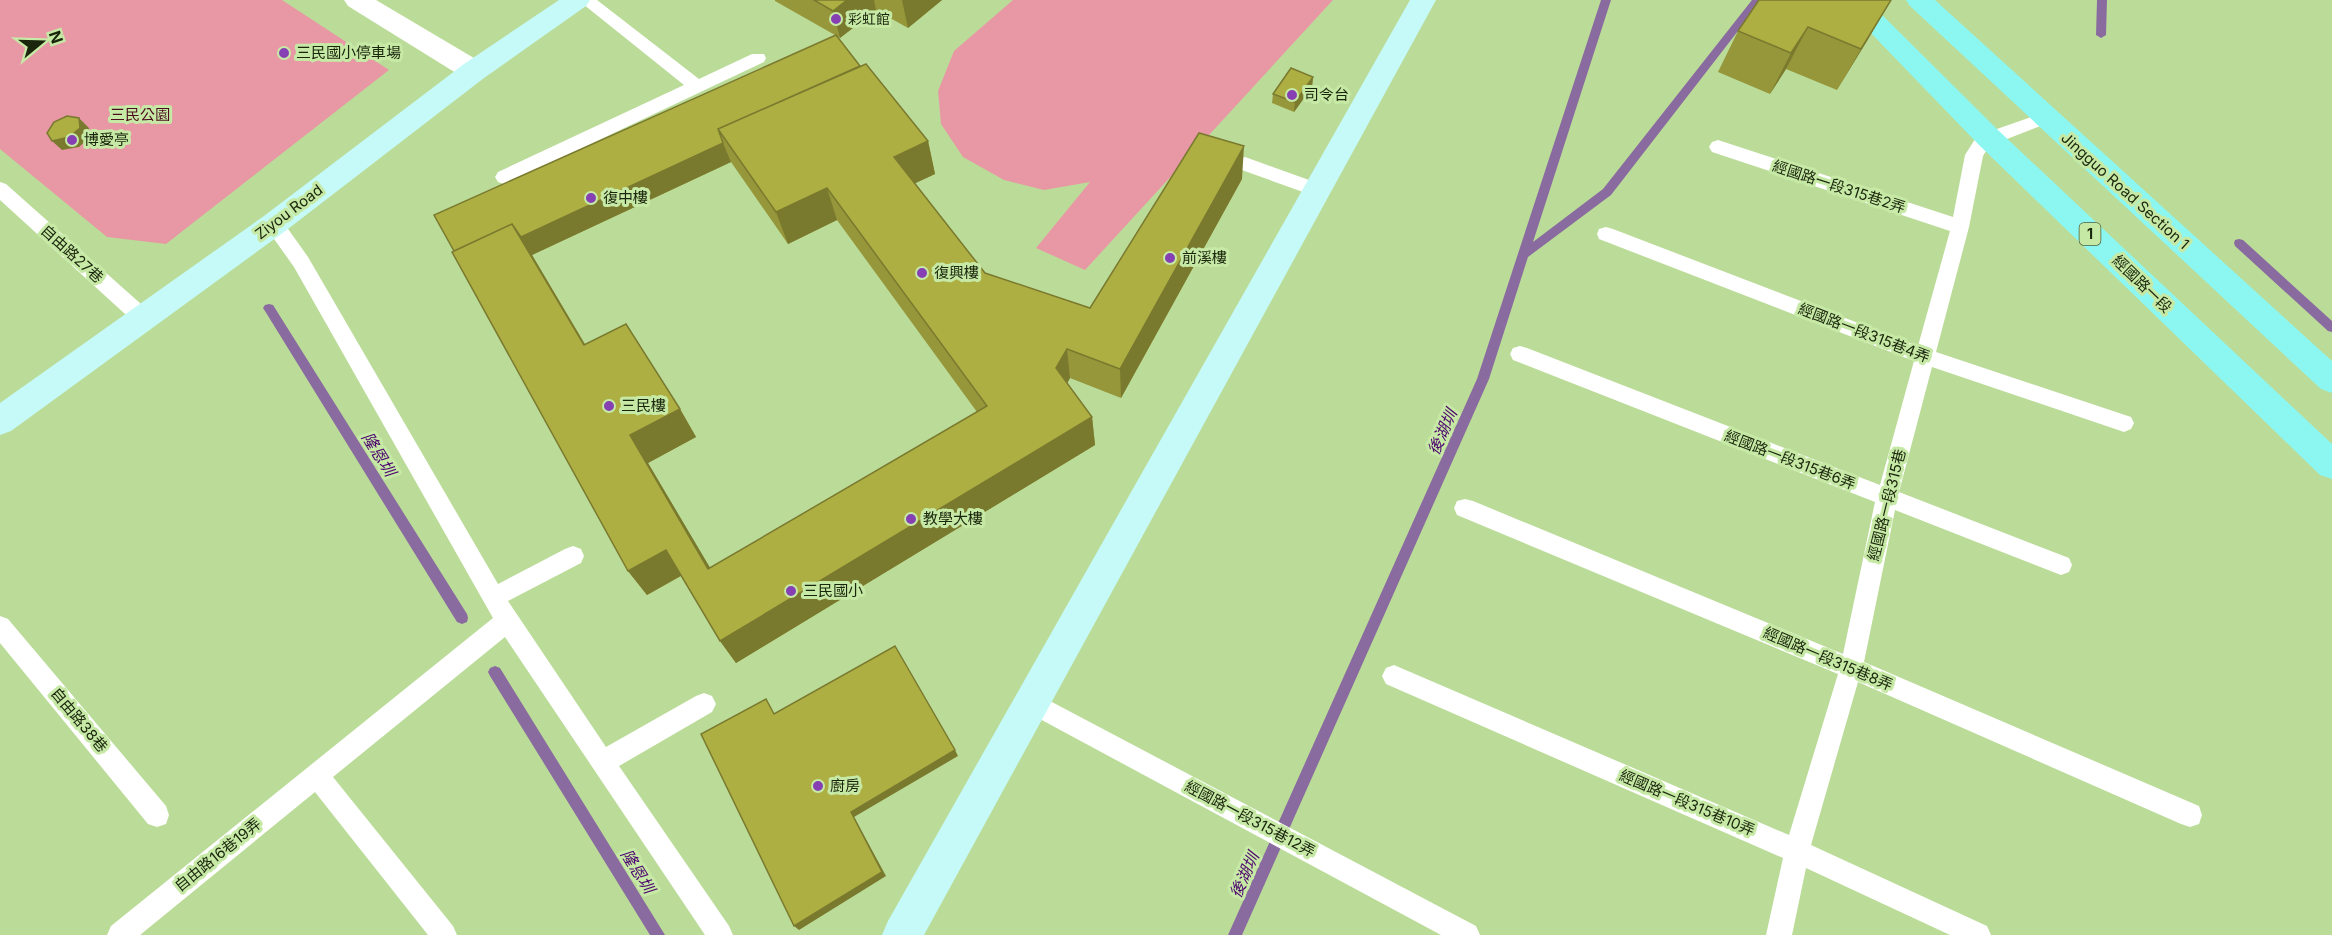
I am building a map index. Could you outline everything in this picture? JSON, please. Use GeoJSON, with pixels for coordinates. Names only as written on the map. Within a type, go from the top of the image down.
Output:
{"type":"FeatureCollection","features":[{"type":"Feature","properties":{"kind":"main road","name":"經國路一段"},"geometry":{"type":"LineString","coordinates":[[1852,0],[1989,138],[2332,465]]}},
{"type":"Feature","properties":{"kind":"main road","name":"Jingguo Road Section 1"},"geometry":{"type":"LineString","coordinates":[[1918,0],[2332,380]]}},
{"type":"Feature","properties":{"kind":"street"},"geometry":{"type":"LineString","coordinates":[[357,0],[474,71]]}},
{"type":"Feature","properties":{"kind":"street","name":"Ziyou Road"},"geometry":{"type":"LineString","coordinates":[[0,421],[274,224],[474,71],[577,0]]}},
{"type":"Feature","properties":{"kind":"street"},"geometry":{"type":"LineString","coordinates":[[902,935],[1423,0]]}},
{"type":"Feature","properties":{"kind":"lane"},"geometry":{"type":"LineString","coordinates":[[586,0],[697,86]]}},
{"type":"Feature","properties":{"kind":"lane"},"geometry":{"type":"LineString","coordinates":[[504,177],[758,58]]}},
{"type":"Feature","properties":{"kind":"lane"},"geometry":{"type":"LineString","coordinates":[[1989,138],[2045,118]]}},
{"type":"Feature","properties":{"kind":"lane","name":"經國路一段315巷"},"geometry":{"type":"LineString","coordinates":[[1779,935],[1797,851],[1851,668],[1887,497],[1926,357],[1959,227],[1974,155],[1977,147],[1989,138]]}},
{"type":"Feature","properties":{"kind":"lane","name":"經國路一段315巷2弄"},"geometry":{"type":"LineString","coordinates":[[1718,147],[1959,227]]}},
{"type":"Feature","properties":{"kind":"lane"},"geometry":{"type":"LineString","coordinates":[[1245,164],[1317,190]]}},
{"type":"Feature","properties":{"kind":"lane","name":"自由路27巷"},"geometry":{"type":"LineString","coordinates":[[0,189],[143,318]]}},
{"type":"Feature","properties":{"kind":"lane"},"geometry":{"type":"LineString","coordinates":[[274,224],[301,262],[507,621],[720,935]]}},
{"type":"Feature","properties":{"kind":"lane","name":"經國路一段315巷4弄"},"geometry":{"type":"LineString","coordinates":[[1606,234],[1926,357],[2124,423]]}},
{"type":"Feature","properties":{"kind":"lane","name":"經國路一段315巷6弄"},"geometry":{"type":"LineString","coordinates":[[1520,354],[2061,565]]}},
{"type":"Feature","properties":{"kind":"lane","name":"經國路一段315巷8弄"},"geometry":{"type":"LineString","coordinates":[[1465,508],[1851,668],[2190,815]]}},
{"type":"Feature","properties":{"kind":"lane"},"geometry":{"type":"LineString","coordinates":[[493,598],[573,556]]}},
{"type":"Feature","properties":{"kind":"lane","name":"自由路16巷19弄"},"geometry":{"type":"LineString","coordinates":[[120,935],[507,621]]}},
{"type":"Feature","properties":{"kind":"lane","name":"自由路38巷"},"geometry":{"type":"LineString","coordinates":[[0,626],[157,815]]}},
{"type":"Feature","properties":{"kind":"lane","name":"經國路一段315巷10弄"},"geometry":{"type":"LineString","coordinates":[[1394,676],[1797,851],[1977,935]]}},
{"type":"Feature","properties":{"kind":"lane","name":"經國路一段315巷12弄"},"geometry":{"type":"LineString","coordinates":[[1033,703],[1467,935]]}},
{"type":"Feature","properties":{"kind":"lane"},"geometry":{"type":"LineString","coordinates":[[603,762],[704,704]]}},
{"type":"Feature","properties":{"kind":"lane"},"geometry":{"type":"LineString","coordinates":[[316,774],[444,935]]}},
{"type":"Feature","properties":{"kind":"green space","name":"三民公園"},"geometry":{"type":"Polygon","coordinates":[[[0,0],[282,0],[389,70],[166,244],[107,237],[0,149],[0,0]]]}},
{"type":"Feature","properties":{"kind":"green space"},"geometry":{"type":"Polygon","coordinates":[[[1013,0],[1333,0],[1085,270],[1036,248],[1090,182],[1044,190],[1004,180],[963,157],[941,124],[938,91],[954,51],[1013,0]]]}},
{"type":"Feature","properties":{"kind":"building"},"geometry":{"type":"Polygon","coordinates":[[[814,0],[847,0],[833,11],[814,0]]]}},
{"type":"Feature","properties":{"kind":"building"},"geometry":{"type":"Polygon","coordinates":[[[1759,0],[1891,0],[1861,49],[1808,27],[1791,53],[1738,31],[1759,0]]]}},
{"type":"Feature","properties":{"kind":"building"},"geometry":{"type":"Polygon","coordinates":[[[836,35],[860,66],[718,129],[723,143],[521,237],[512,224],[454,251],[434,215],[836,35]]]}},
{"type":"Feature","properties":{"kind":"building"},"geometry":{"type":"Polygon","coordinates":[[[866,64],[928,141],[894,157],[985,273],[1090,308],[1199,133],[1244,146],[1120,369],[1067,349],[1056,368],[1092,417],[720,641],[666,550],[628,571],[452,252],[512,224],[584,345],[626,324],[680,409],[630,435],[708,569],[987,406],[827,188],[776,212],[718,129],[866,64]]]}},
{"type":"Feature","properties":{"kind":"building"},"geometry":{"type":"Polygon","coordinates":[[[1291,68],[1313,77],[1295,102],[1273,94],[1291,68]]]}},
{"type":"Feature","properties":{"kind":"building"},"geometry":{"type":"Polygon","coordinates":[[[67,116],[79,118],[80,128],[69,137],[52,141],[47,133],[54,122],[67,116]]]}},
{"type":"Feature","properties":{"kind":"building","name":"廚房"},"geometry":{"type":"Polygon","coordinates":[[[895,646],[955,750],[851,812],[882,872],[794,926],[701,734],[766,699],[774,714],[895,646]]]}},
{"type":"Feature","properties":{"kind":"waterway","name":"後湖圳"},"geometry":{"type":"LineString","coordinates":[[1235,935],[1483,379],[1606,0]]}},
{"type":"Feature","properties":{"kind":"waterway","name":"後湖圳"},"geometry":{"type":"LineString","coordinates":[[1524,254],[1607,192],[1757,0]]}},
{"type":"Feature","properties":{"kind":"waterway"},"geometry":{"type":"LineString","coordinates":[[2101,35],[2102,0]]}},
{"type":"Feature","properties":{"kind":"waterway"},"geometry":{"type":"LineString","coordinates":[[2239,243],[2332,328]]}},
{"type":"Feature","properties":{"kind":"waterway","name":"隆恩圳"},"geometry":{"type":"LineString","coordinates":[[269,308],[462,618]]}},
{"type":"Feature","properties":{"kind":"waterway","name":"隆恩圳"},"geometry":{"type":"LineString","coordinates":[[495,672],[658,935]]}},
{"type":"Feature","properties":{"kind":"place","name":"彩虹館"},"geometry":{"type":"Point","coordinates":[836,19]}},
{"type":"Feature","properties":{"kind":"place","name":"三民國小停車場"},"geometry":{"type":"Point","coordinates":[284,53]}},
{"type":"Feature","properties":{"kind":"place","name":"司令台"},"geometry":{"type":"Point","coordinates":[1292,95]}},
{"type":"Feature","properties":{"kind":"place","name":"博愛亭"},"geometry":{"type":"Point","coordinates":[72,140]}},
{"type":"Feature","properties":{"kind":"place","name":"復中樓"},"geometry":{"type":"Point","coordinates":[591,198]}},
{"type":"Feature","properties":{"kind":"place","name":"前溪樓"},"geometry":{"type":"Point","coordinates":[1170,258]}},
{"type":"Feature","properties":{"kind":"place","name":"復興樓"},"geometry":{"type":"Point","coordinates":[922,273]}},
{"type":"Feature","properties":{"kind":"place","name":"三民樓"},"geometry":{"type":"Point","coordinates":[609,406]}},
{"type":"Feature","properties":{"kind":"place","name":"教學大樓"},"geometry":{"type":"Point","coordinates":[911,519]}},
{"type":"Feature","properties":{"kind":"place","name":"三民國小"},"geometry":{"type":"Point","coordinates":[791,591]}},
{"type":"Feature","properties":{"kind":"place","name":"廚房"},"geometry":{"type":"Point","coordinates":[818,786]}}]}
